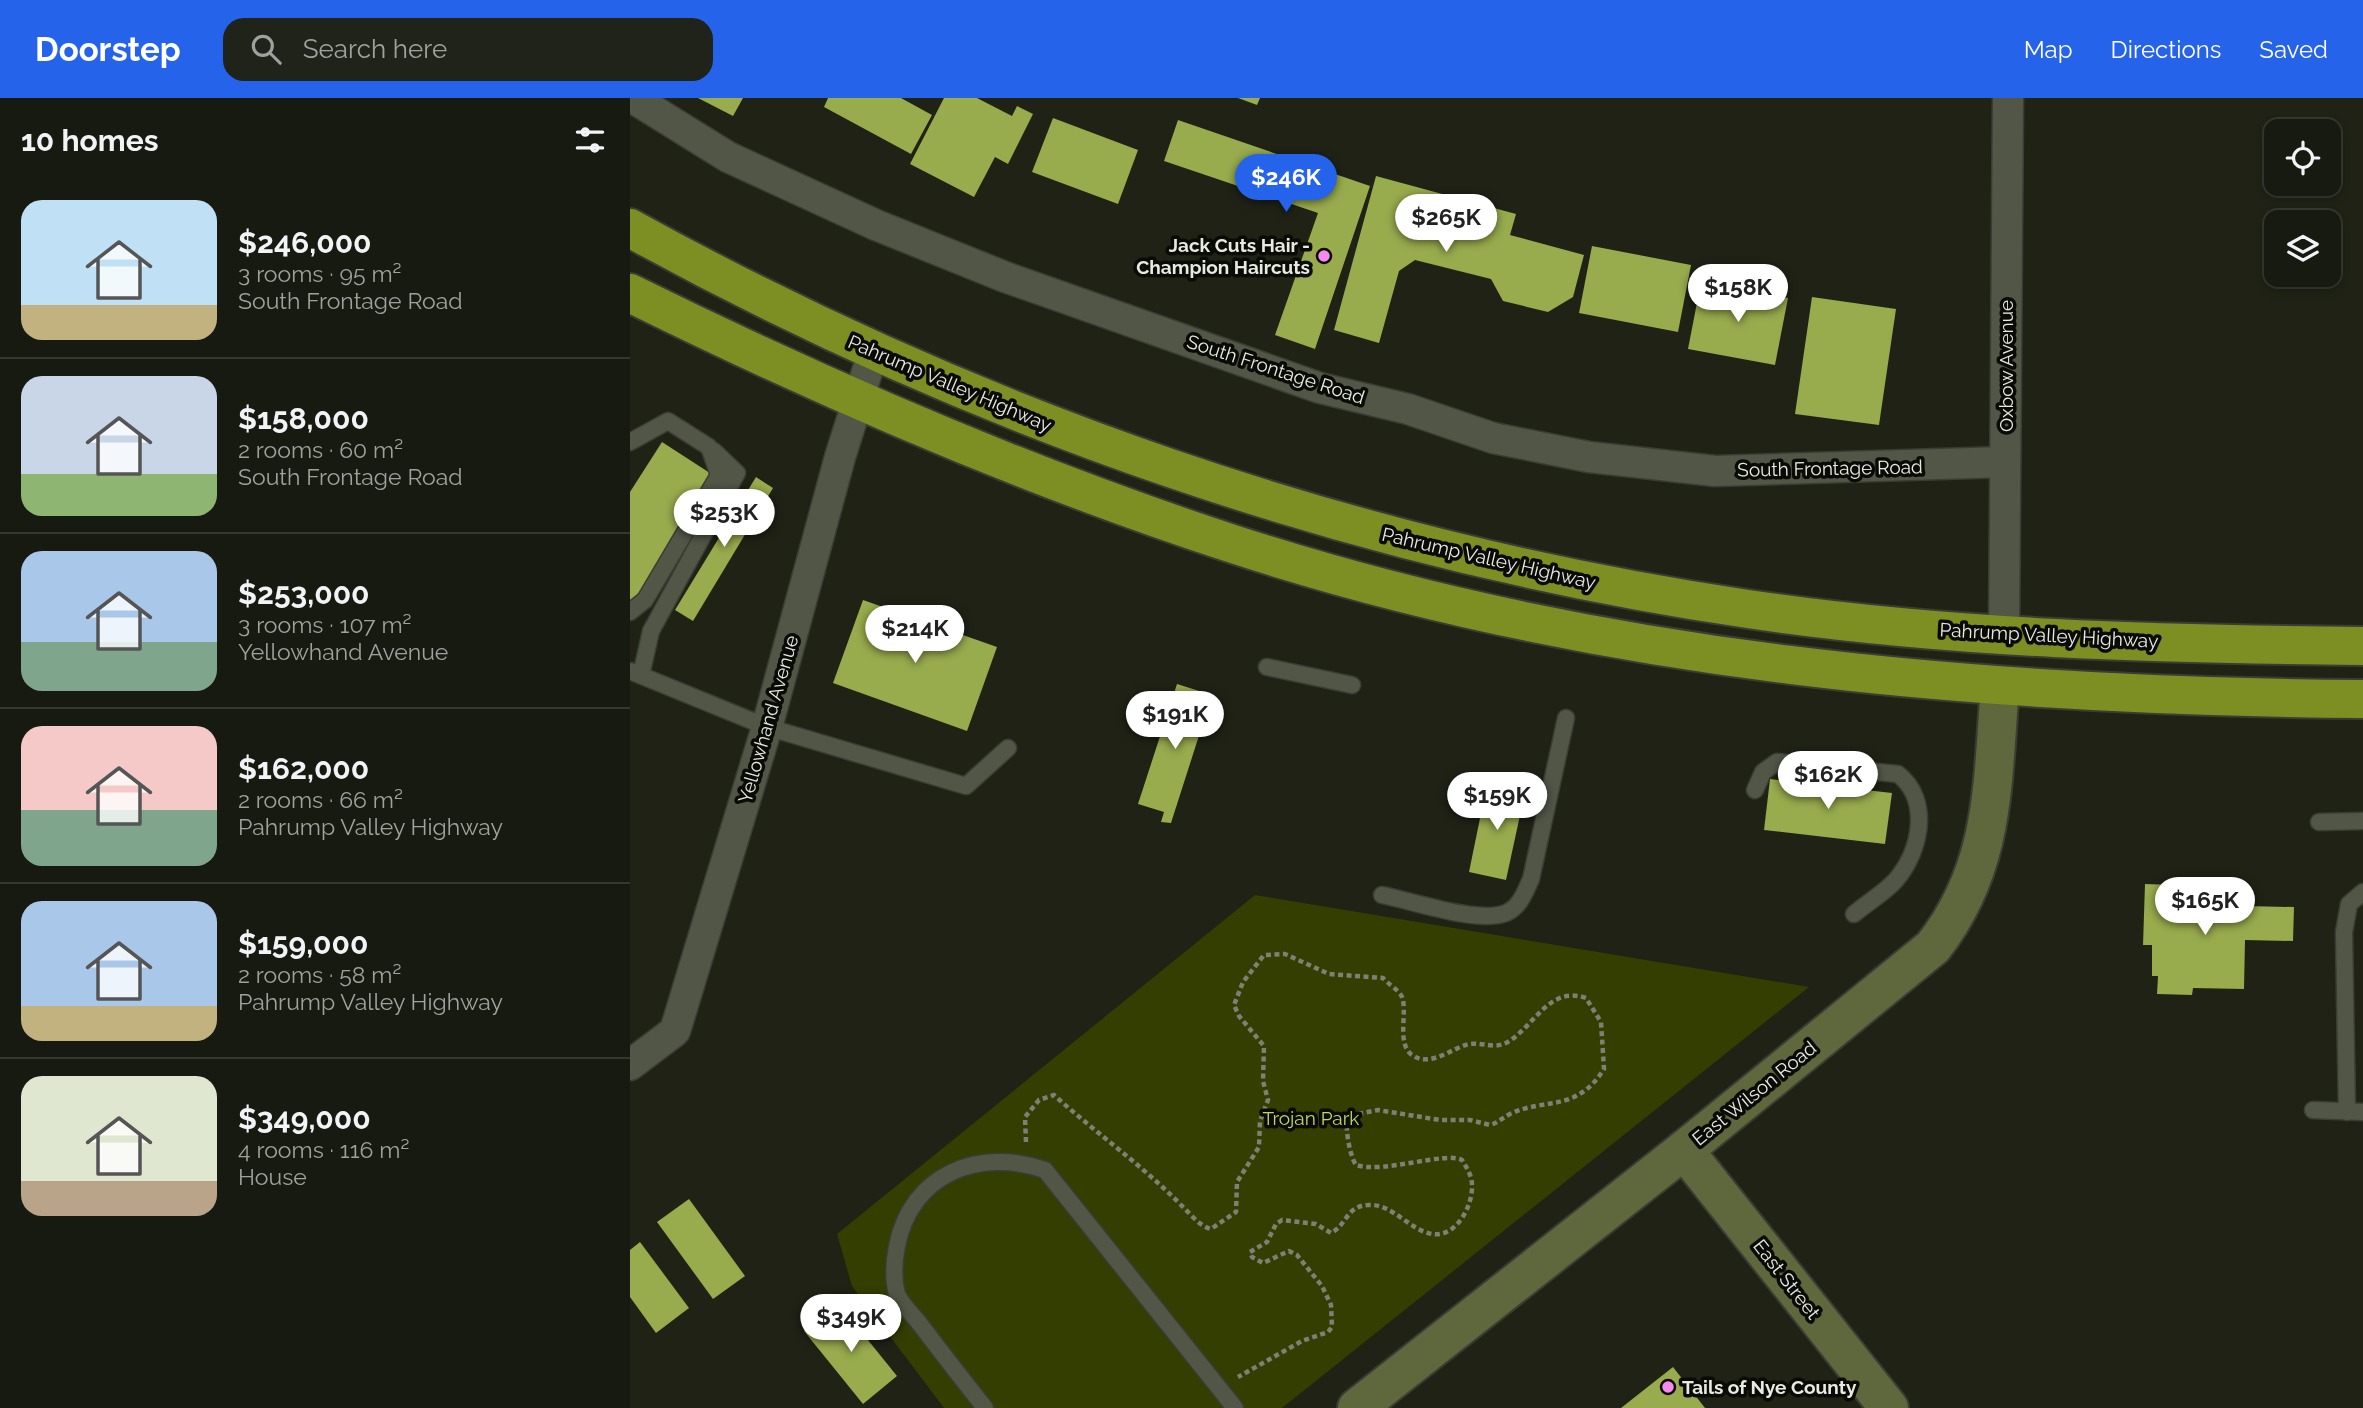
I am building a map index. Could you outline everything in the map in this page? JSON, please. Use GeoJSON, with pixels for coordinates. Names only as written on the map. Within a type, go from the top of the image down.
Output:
{"type":"FeatureCollection","features":[{"type":"Feature","properties":{"kind":"highway","name":"Pahrump Valley Highway"},"geometry":{"type":"LineString","coordinates":[[630,229],[873,353],[1011,412],[1241,492],[1444,551],[1606,585],[1749,609],[1894,626],[2084,640],[2351,646]]}},
{"type":"Feature","properties":{"kind":"highway"},"geometry":{"type":"LineString","coordinates":[[630,293],[857,402],[1022,470],[1233,544],[1360,581],[1490,613],[1657,645],[1786,665],[2092,693],[2363,699]]}},
{"type":"Feature","properties":{"kind":"highway"},"geometry":{"type":"LineString","coordinates":[[1657,645],[1798,645],[1971,657],[1988,654],[1999,645],[2004,634]]}},
{"type":"Feature","properties":{"kind":"highway"},"geometry":{"type":"LineString","coordinates":[[2000,686],[2006,676],[2018,667],[2040,663],[2218,666],[2351,646]]}},
{"type":"Feature","properties":{"kind":"street","name":"South Frontage Road"},"geometry":{"type":"LineString","coordinates":[[633,98],[728,157],[876,225],[1004,277],[1320,388],[1408,409],[1493,438],[1589,457],[1716,471],[2005,462]]}},
{"type":"Feature","properties":{"kind":"street","name":"Oxbow Avenue"},"geometry":{"type":"LineString","coordinates":[[2004,634],[2008,98]]}},
{"type":"Feature","properties":{"kind":"street","name":"Yellowhand Avenue"},"geometry":{"type":"LineString","coordinates":[[630,1065],[675,1031],[767,727],[873,353]]}},
{"type":"Feature","properties":{"kind":"street","name":"East Wilson Road"},"geometry":{"type":"LineString","coordinates":[[1357,1408],[1684,1150],[1905,973],[1933,947],[1962,905],[1982,856],[1987,829],[2000,686]]}},
{"type":"Feature","properties":{"kind":"street","name":"East Street"},"geometry":{"type":"LineString","coordinates":[[1684,1150],[1889,1408]]}},
{"type":"Feature","properties":{"kind":"lane"},"geometry":{"type":"LineString","coordinates":[[630,442],[668,421],[709,447],[737,473],[651,631],[635,673],[767,727],[966,786],[1008,748]]}},
{"type":"Feature","properties":{"kind":"lane"},"geometry":{"type":"LineString","coordinates":[[630,612],[645,600],[719,475],[709,447]]}},
{"type":"Feature","properties":{"kind":"lane"},"geometry":{"type":"LineString","coordinates":[[1267,667],[1352,685]]}},
{"type":"Feature","properties":{"kind":"lane"},"geometry":{"type":"LineString","coordinates":[[1382,895],[1486,916],[1507,912],[1521,900],[1531,879],[1566,718]]}},
{"type":"Feature","properties":{"kind":"lane"},"geometry":{"type":"LineString","coordinates":[[1755,790],[1763,772],[1777,762],[1898,774],[1913,786],[1920,804],[1917,836],[1908,861],[1895,881],[1854,914]]}},
{"type":"Feature","properties":{"kind":"lane"},"geometry":{"type":"LineString","coordinates":[[2319,822],[2363,821]]}},
{"type":"Feature","properties":{"kind":"lane"},"geometry":{"type":"LineString","coordinates":[[2313,1110],[2355,1112],[2344,932],[2349,904],[2363,892]]}},
{"type":"Feature","properties":{"kind":"lane"},"geometry":{"type":"LineString","coordinates":[[985,1408],[898,1295],[894,1262],[900,1229],[917,1200],[942,1177],[961,1167],[1003,1160],[1045,1170],[1235,1408]]}},
{"type":"Feature","properties":{"kind":"path"},"geometry":{"type":"LineString","coordinates":[[1045,1170],[1029,1150],[1023,1126],[1031,1109],[1046,1096],[1054,1095],[1083,1122],[1147,1171],[1207,1228],[1216,1227],[1236,1212],[1237,1182],[1259,1147],[1260,1121],[1268,1096],[1262,1082],[1264,1046],[1239,1016],[1234,1001],[1252,968],[1267,954],[1285,954],[1329,974],[1383,978],[1402,997],[1406,1043],[1409,1052],[1421,1058],[1444,1055],[1467,1044],[1496,1046],[1507,1042],[1544,1006],[1559,998],[1580,996],[1591,1004],[1604,1035],[1604,1069],[1589,1087],[1571,1099],[1509,1114],[1490,1125],[1470,1120],[1440,1120],[1378,1110],[1348,1116],[1346,1131],[1351,1142],[1351,1158],[1356,1165],[1408,1166],[1427,1159],[1454,1157],[1462,1160],[1469,1172],[1472,1186],[1464,1216],[1455,1227],[1438,1234],[1427,1233],[1401,1216],[1370,1205],[1347,1213],[1339,1228],[1331,1233],[1316,1224],[1282,1220],[1276,1224],[1272,1237],[1250,1252],[1252,1257],[1263,1263],[1289,1251],[1297,1255],[1322,1286],[1331,1305],[1332,1327],[1328,1332],[1302,1341],[1219,1388]]}},
{"type":"Feature","properties":{"kind":"green space","name":"Trojan Park"},"geometry":{"type":"Polygon","coordinates":[[[1255,895],[1809,987],[1282,1408],[944,1408],[852,1286],[837,1234],[1255,895]]]}},
{"type":"Feature","properties":{"kind":"building"},"geometry":{"type":"Polygon","coordinates":[[[698,98],[743,98],[733,116],[698,98]]]}},
{"type":"Feature","properties":{"kind":"building"},"geometry":{"type":"Polygon","coordinates":[[[828,98],[901,98],[932,115],[911,154],[824,107],[828,98]]]}},
{"type":"Feature","properties":{"kind":"building"},"geometry":{"type":"Polygon","coordinates":[[[944,98],[977,98],[1012,116],[1017,106],[1033,114],[1008,164],[995,157],[974,197],[910,164],[944,98]]]}},
{"type":"Feature","properties":{"kind":"building"},"geometry":{"type":"Polygon","coordinates":[[[1238,98],[1260,98],[1257,105],[1238,98]]]}},
{"type":"Feature","properties":{"kind":"building"},"geometry":{"type":"Polygon","coordinates":[[[1053,118],[1138,150],[1118,204],[1032,172],[1053,118]]]}},
{"type":"Feature","properties":{"kind":"building"},"geometry":{"type":"Polygon","coordinates":[[[1178,120],[1370,186],[1315,349],[1275,335],[1318,213],[1164,161],[1178,120]]]}},
{"type":"Feature","properties":{"kind":"building"},"geometry":{"type":"Polygon","coordinates":[[[1376,176],[1516,214],[1510,235],[1584,255],[1573,297],[1548,312],[1503,301],[1491,279],[1415,260],[1399,271],[1379,343],[1334,330],[1376,176]]]}},
{"type":"Feature","properties":{"kind":"building"},"geometry":{"type":"Polygon","coordinates":[[[1592,246],[1691,265],[1678,332],[1579,313],[1592,246]]]}},
{"type":"Feature","properties":{"kind":"building"},"geometry":{"type":"Polygon","coordinates":[[[1701,282],[1788,298],[1775,365],[1688,349],[1701,282]]]}},
{"type":"Feature","properties":{"kind":"building"},"geometry":{"type":"Polygon","coordinates":[[[1812,297],[1896,309],[1879,425],[1795,414],[1812,297]]]}},
{"type":"Feature","properties":{"kind":"building"},"geometry":{"type":"Polygon","coordinates":[[[662,442],[713,475],[633,604],[630,604],[630,492],[662,442]]]}},
{"type":"Feature","properties":{"kind":"building"},"geometry":{"type":"Polygon","coordinates":[[[756,477],[773,488],[693,621],[675,610],[756,477]]]}},
{"type":"Feature","properties":{"kind":"building"},"geometry":{"type":"Polygon","coordinates":[[[863,600],[997,647],[967,731],[833,683],[863,600]]]}},
{"type":"Feature","properties":{"kind":"building"},"geometry":{"type":"Polygon","coordinates":[[[1177,684],[1212,695],[1171,823],[1161,822],[1164,812],[1138,804],[1177,684]]]}},
{"type":"Feature","properties":{"kind":"building"},"geometry":{"type":"Polygon","coordinates":[[[1770,779],[1892,793],[1885,844],[1764,830],[1770,779]]]}},
{"type":"Feature","properties":{"kind":"building"},"geometry":{"type":"Polygon","coordinates":[[[1487,784],[1525,792],[1506,880],[1469,872],[1487,784]]]}},
{"type":"Feature","properties":{"kind":"building"},"geometry":{"type":"Polygon","coordinates":[[[2145,884],[2205,886],[2205,903],[2223,903],[2222,897],[2246,898],[2245,906],[2294,907],[2293,941],[2245,940],[2244,989],[2193,988],[2192,995],[2157,994],[2158,976],[2152,976],[2152,945],[2143,945],[2145,884]]]}},
{"type":"Feature","properties":{"kind":"building"},"geometry":{"type":"Polygon","coordinates":[[[689,1199],[745,1276],[713,1299],[657,1222],[689,1199]]]}},
{"type":"Feature","properties":{"kind":"building"},"geometry":{"type":"Polygon","coordinates":[[[640,1242],[689,1308],[656,1333],[630,1297],[630,1250],[640,1242]]]}},
{"type":"Feature","properties":{"kind":"building"},"geometry":{"type":"Polygon","coordinates":[[[838,1303],[897,1376],[863,1404],[804,1331],[838,1303]]]}},
{"type":"Feature","properties":{"kind":"building","name":"Tails of Nye County"},"geometry":{"type":"Polygon","coordinates":[[[1673,1367],[1705,1408],[1621,1408],[1673,1367]]]}},
{"type":"Feature","properties":{"kind":"place","name":"Jack Cuts Hair - Champion Haircuts"},"geometry":{"type":"Point","coordinates":[1324,256]}},
{"type":"Feature","properties":{"kind":"place","name":"Tails of Nye County"},"geometry":{"type":"Point","coordinates":[1668,1387]}}]}
